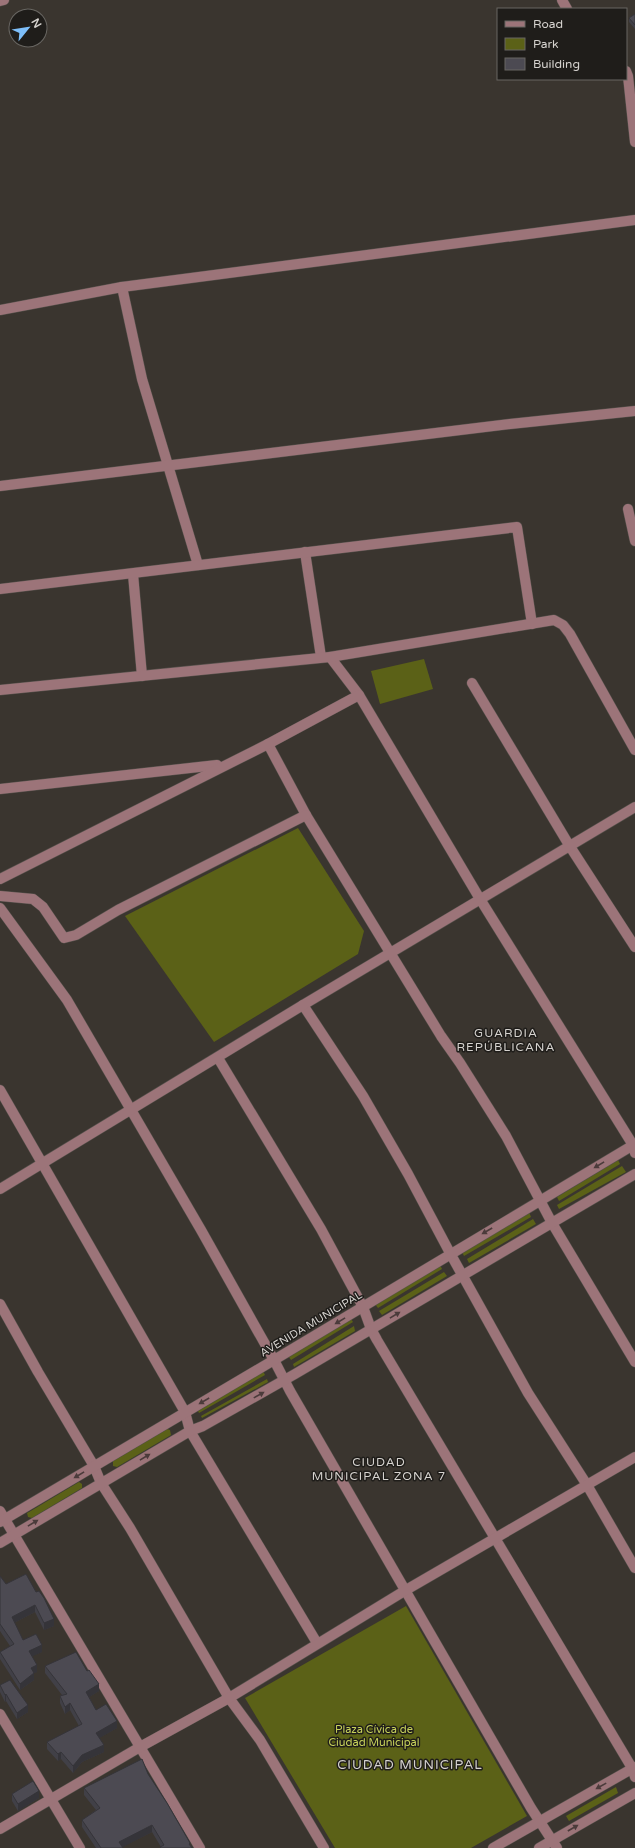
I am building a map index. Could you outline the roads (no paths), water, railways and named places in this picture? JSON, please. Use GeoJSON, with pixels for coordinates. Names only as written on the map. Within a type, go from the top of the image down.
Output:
{"type":"FeatureCollection","features":[{"type":"Feature","properties":{"kind":"street"},"geometry":{"type":"LineString","coordinates":[[0,1],[4,0]]}},
{"type":"Feature","properties":{"kind":"street"},"geometry":{"type":"LineString","coordinates":[[627,74],[635,142]]}},
{"type":"Feature","properties":{"kind":"street"},"geometry":{"type":"LineString","coordinates":[[0,310],[122,287],[635,220]]}},
{"type":"Feature","properties":{"kind":"street"},"geometry":{"type":"LineString","coordinates":[[122,287],[142,379],[198,565]]}},
{"type":"Feature","properties":{"kind":"street"},"geometry":{"type":"LineString","coordinates":[[0,486],[635,411]]}},
{"type":"Feature","properties":{"kind":"street"},"geometry":{"type":"LineString","coordinates":[[628,509],[635,541]]}},
{"type":"Feature","properties":{"kind":"street"},"geometry":{"type":"LineString","coordinates":[[0,589],[517,527],[532,624]]}},
{"type":"Feature","properties":{"kind":"street"},"geometry":{"type":"LineString","coordinates":[[305,552],[326,657],[359,695],[480,899],[634,1147]]}},
{"type":"Feature","properties":{"kind":"street"},"geometry":{"type":"LineString","coordinates":[[133,574],[142,676]]}},
{"type":"Feature","properties":{"kind":"street"},"geometry":{"type":"LineString","coordinates":[[0,690],[326,657],[554,620],[563,625],[570,634],[635,750]]}},
{"type":"Feature","properties":{"kind":"street"},"geometry":{"type":"LineString","coordinates":[[472,683],[569,845],[635,947]]}},
{"type":"Feature","properties":{"kind":"street"},"geometry":{"type":"LineString","coordinates":[[0,879],[225,764],[268,744],[359,695]]}},
{"type":"Feature","properties":{"kind":"street"},"geometry":{"type":"LineString","coordinates":[[268,744],[306,815],[390,953],[506,1136],[552,1223],[635,1362]]}},
{"type":"Feature","properties":{"kind":"street"},"geometry":{"type":"LineString","coordinates":[[0,789],[225,764]]}},
{"type":"Feature","properties":{"kind":"street"},"geometry":{"type":"LineString","coordinates":[[0,1189],[569,845],[635,808]]}},
{"type":"Feature","properties":{"kind":"street"},"geometry":{"type":"LineString","coordinates":[[0,896],[33,899],[43,907],[64,938],[76,935],[118,910],[306,815]]}},
{"type":"Feature","properties":{"kind":"street"},"geometry":{"type":"LineString","coordinates":[[0,908],[67,1000],[132,1109],[285,1380],[539,1821],[555,1844]]}},
{"type":"Feature","properties":{"kind":"street"},"geometry":{"type":"LineString","coordinates":[[303,1005],[363,1096],[408,1174],[528,1393],[587,1485],[635,1568]]}},
{"type":"Feature","properties":{"kind":"street"},"geometry":{"type":"LineString","coordinates":[[218,1058],[321,1229],[363,1307],[371,1329],[634,1771],[539,1821],[493,1848]]}},
{"type":"Feature","properties":{"kind":"street"},"geometry":{"type":"LineString","coordinates":[[0,1090],[185,1412],[190,1431],[317,1643]]}},
{"type":"Feature","properties":{"kind":"street","name":"AVENIDA MUNICIPAL"},"geometry":{"type":"LineString","coordinates":[[2,1517],[94,1466],[363,1307],[450,1253],[634,1147]]}},
{"type":"Feature","properties":{"kind":"street"},"geometry":{"type":"LineString","coordinates":[[0,1543],[190,1431],[203,1426],[285,1380],[635,1174]]}},
{"type":"Feature","properties":{"kind":"street"},"geometry":{"type":"LineString","coordinates":[[0,1304],[38,1372],[94,1466],[101,1483],[130,1528],[229,1698],[260,1740],[324,1848]]}},
{"type":"Feature","properties":{"kind":"street"},"geometry":{"type":"LineString","coordinates":[[0,1829],[140,1747],[229,1698],[406,1590],[635,1457]]}},
{"type":"Feature","properties":{"kind":"street"},"geometry":{"type":"LineString","coordinates":[[2,1517],[200,1848]]}},
{"type":"Feature","properties":{"kind":"street"},"geometry":{"type":"LineString","coordinates":[[0,1714],[80,1848]]}},
{"type":"Feature","properties":{"kind":"street"},"geometry":{"type":"LineString","coordinates":[[539,1848],[555,1844],[635,1793]]}},
{"type":"Feature","properties":{"kind":"district","name":"GUARDIA REPÚBLICANA"},"geometry":{"type":"Point","coordinates":[506,1040]}},
{"type":"Feature","properties":{"kind":"district","name":"CIUDAD MUNICIPAL ZONA 7"},"geometry":{"type":"Point","coordinates":[379,1469]}},
{"type":"Feature","properties":{"kind":"district","name":"CIUDAD MUNICIPAL"},"geometry":{"type":"Point","coordinates":[410,1765]}},
{"type":"Feature","properties":{"kind":"park label","name":"Plaza Cívica de Ciudad Municipal"},"geometry":{"type":"Point","coordinates":[374,1735]}}]}
